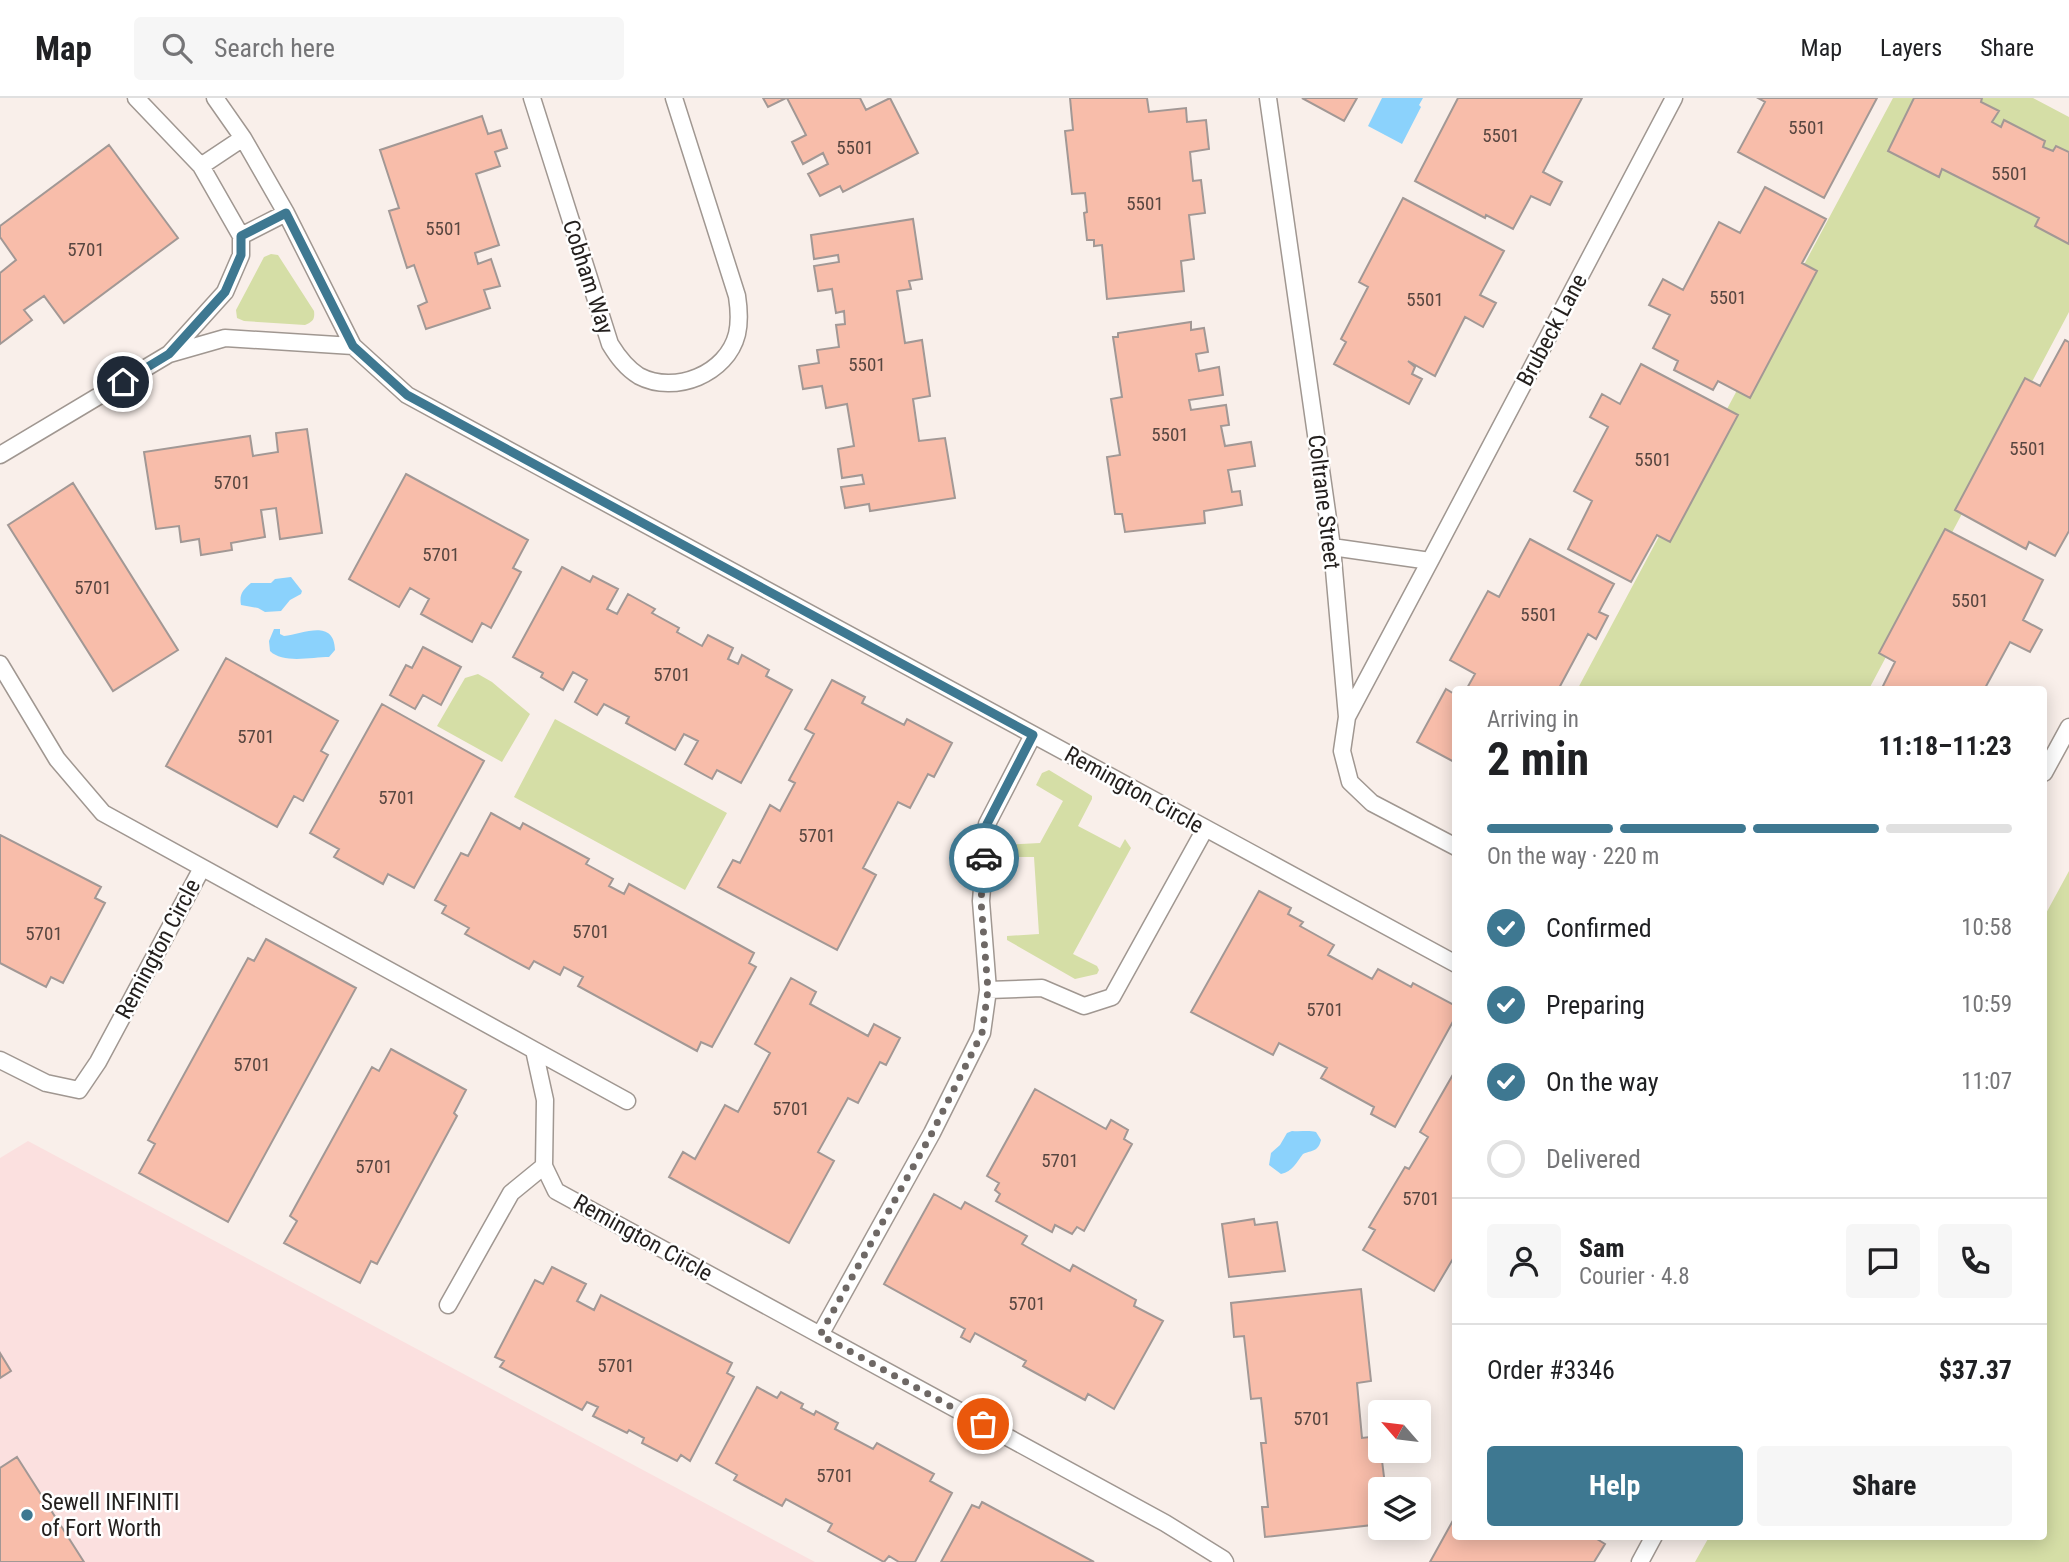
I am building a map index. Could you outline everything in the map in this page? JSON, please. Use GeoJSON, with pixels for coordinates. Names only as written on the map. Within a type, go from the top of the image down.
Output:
{"type":"FeatureCollection","features":[{"type":"Feature","properties":{"kind":"lane"},"geometry":{"type":"LineString","coordinates":[[136,98],[201,166],[241,236],[241,255],[225,292],[169,354]]}},
{"type":"Feature","properties":{"kind":"lane"},"geometry":{"type":"LineString","coordinates":[[215,98],[243,138],[286,213],[353,346]]}},
{"type":"Feature","properties":{"kind":"lane","name":"Cobham Way"},"geometry":{"type":"LineString","coordinates":[[532,98],[610,344],[622,362],[639,375],[671,384],[687,382],[710,371],[727,355],[737,337],[740,317],[737,296],[674,98]]}},
{"type":"Feature","properties":{"kind":"lane","name":"Coltrane Street"},"geometry":{"type":"LineString","coordinates":[[1268,98],[1332,547],[1347,717],[1342,751],[1350,782],[1373,803],[1452,846]]}},
{"type":"Feature","properties":{"kind":"lane","name":"Brubeck Lane"},"geometry":{"type":"LineString","coordinates":[[1347,717],[1674,98]]}},
{"type":"Feature","properties":{"kind":"lane"},"geometry":{"type":"LineString","coordinates":[[201,166],[243,138]]}},
{"type":"Feature","properties":{"kind":"lane"},"geometry":{"type":"LineString","coordinates":[[241,236],[286,213]]}},
{"type":"Feature","properties":{"kind":"lane"},"geometry":{"type":"LineString","coordinates":[[0,455],[169,354],[225,338],[353,346]]}},
{"type":"Feature","properties":{"kind":"lane","name":"Remington Circle"},"geometry":{"type":"LineString","coordinates":[[353,346],[407,395],[1452,962]]}},
{"type":"Feature","properties":{"kind":"lane"},"geometry":{"type":"LineString","coordinates":[[1332,547],[1430,561]]}},
{"type":"Feature","properties":{"kind":"lane"},"geometry":{"type":"LineString","coordinates":[[0,664],[57,759],[103,813],[202,868]]}},
{"type":"Feature","properties":{"kind":"lane"},"geometry":{"type":"LineString","coordinates":[[2047,767],[2069,727]]}},
{"type":"Feature","properties":{"kind":"lane"},"geometry":{"type":"LineString","coordinates":[[820,1335],[932,1133],[982,1033],[988,990],[981,901],[987,824],[1033,735]]}},
{"type":"Feature","properties":{"kind":"lane"},"geometry":{"type":"LineString","coordinates":[[988,990],[1042,988],[1084,1006],[1112,997],[1205,829]]}},
{"type":"Feature","properties":{"kind":"lane","name":"Remington Circle"},"geometry":{"type":"LineString","coordinates":[[0,1060],[46,1083],[79,1090],[98,1062],[202,868],[627,1101]]}},
{"type":"Feature","properties":{"kind":"lane"},"geometry":{"type":"LineString","coordinates":[[448,1305],[511,1193],[544,1166],[545,1100],[534,1050]]}},
{"type":"Feature","properties":{"kind":"lane","name":"Remington Circle"},"geometry":{"type":"LineString","coordinates":[[544,1166],[556,1191],[1165,1523],[1225,1562]]}},
{"type":"Feature","properties":{"kind":"lane"},"geometry":{"type":"LineString","coordinates":[[1640,1562],[1652,1540]]}},
{"type":"Feature","properties":{"kind":"shaded area"},"geometry":{"type":"Polygon","coordinates":[[[28,1141],[815,1562],[0,1562],[0,1158],[28,1141]]]}},
{"type":"Feature","properties":{"kind":"green space"},"geometry":{"type":"Polygon","coordinates":[[[1893,98],[2033,98],[2069,117],[2069,312],[1871,686],[1579,686],[1893,98]]]}},
{"type":"Feature","properties":{"kind":"green space"},"geometry":{"type":"Polygon","coordinates":[[[278,255],[314,311],[314,318],[310,323],[305,325],[244,321],[237,318],[236,310],[264,257],[278,255]]]}},
{"type":"Feature","properties":{"kind":"green space"},"geometry":{"type":"Polygon","coordinates":[[[478,674],[492,682],[530,714],[502,762],[437,726],[465,678],[478,674]]]}},
{"type":"Feature","properties":{"kind":"green space"},"geometry":{"type":"Polygon","coordinates":[[[555,719],[727,813],[685,890],[514,797],[555,719]]]}},
{"type":"Feature","properties":{"kind":"green space"},"geometry":{"type":"Polygon","coordinates":[[[1049,770],[1092,796],[1078,826],[1120,848],[1125,839],[1131,848],[1073,954],[1097,966],[1099,970],[1097,974],[1075,979],[1007,940],[1007,936],[1039,934],[1034,857],[1004,857],[1000,852],[1003,845],[1040,843],[1063,801],[1036,785],[1042,773],[1049,770]]]}},
{"type":"Feature","properties":{"kind":"green space"},"geometry":{"type":"Polygon","coordinates":[[[2069,871],[2069,1562],[1695,1562],[1707,1540],[2047,1540],[2047,911],[2069,871]]]}},
{"type":"Feature","properties":{"kind":"water"},"geometry":{"type":"Polygon","coordinates":[[[1382,98],[1423,98],[1402,144],[1368,126],[1382,98]]]}},
{"type":"Feature","properties":{"kind":"water"},"geometry":{"type":"Polygon","coordinates":[[[291,577],[302,591],[281,611],[265,612],[241,605],[242,593],[251,583],[271,583],[275,579],[291,577]]]}},
{"type":"Feature","properties":{"kind":"water"},"geometry":{"type":"Polygon","coordinates":[[[274,629],[280,629],[280,634],[284,636],[323,631],[333,640],[335,650],[329,657],[298,659],[276,655],[270,651],[269,641],[274,629]]]}},
{"type":"Feature","properties":{"kind":"water"},"geometry":{"type":"Polygon","coordinates":[[[1316,1132],[1321,1140],[1320,1144],[1316,1149],[1303,1154],[1291,1169],[1281,1174],[1269,1165],[1271,1153],[1287,1133],[1316,1132]]]}},
{"type":"Feature","properties":{"kind":"building"},"geometry":{"type":"Polygon","coordinates":[[[763,98],[786,98],[768,107],[763,98]]]}},
{"type":"Feature","properties":{"kind":"building"},"geometry":{"type":"Polygon","coordinates":[[[787,98],[860,98],[866,110],[890,98],[918,153],[843,192],[840,186],[820,196],[808,174],[828,164],[823,153],[803,164],[792,142],[806,135],[787,98]]]}},
{"type":"Feature","properties":{"kind":"building"},"geometry":{"type":"Polygon","coordinates":[[[1070,98],[1147,98],[1149,112],[1186,108],[1187,122],[1206,120],[1209,149],[1190,152],[1193,181],[1201,180],[1205,213],[1189,215],[1194,259],[1181,261],[1184,291],[1107,299],[1102,245],[1094,246],[1094,240],[1087,240],[1085,193],[1072,194],[1065,131],[1073,130],[1070,98]]]}},
{"type":"Feature","properties":{"kind":"building"},"geometry":{"type":"Polygon","coordinates":[[[1302,98],[1357,98],[1344,121],[1302,98]]]}},
{"type":"Feature","properties":{"kind":"building"},"geometry":{"type":"Polygon","coordinates":[[[1458,98],[1582,98],[1543,172],[1562,182],[1550,205],[1531,196],[1513,229],[1486,215],[1485,218],[1415,181],[1458,98]]]}},
{"type":"Feature","properties":{"kind":"building"},"geometry":{"type":"Polygon","coordinates":[[[1758,98],[1877,98],[1824,198],[1738,152],[1765,102],[1758,98]]]}},
{"type":"Feature","properties":{"kind":"building"},"geometry":{"type":"Polygon","coordinates":[[[1914,98],[1982,98],[1981,102],[1999,111],[1992,122],[2001,127],[2004,120],[2045,141],[2043,147],[2053,151],[2056,146],[2069,152],[2069,244],[2035,226],[2039,218],[1942,169],[1939,177],[1888,151],[1914,98]]]}},
{"type":"Feature","properties":{"kind":"building"},"geometry":{"type":"Polygon","coordinates":[[[482,116],[488,134],[501,130],[507,148],[495,152],[500,166],[476,174],[499,245],[475,253],[478,264],[491,259],[500,286],[484,290],[490,308],[426,329],[418,306],[427,302],[414,265],[407,268],[389,211],[399,208],[380,150],[482,116]]]}},
{"type":"Feature","properties":{"kind":"building"},"geometry":{"type":"Polygon","coordinates":[[[109,145],[178,238],[64,323],[44,296],[24,310],[32,320],[0,344],[0,273],[16,260],[0,237],[0,226],[109,145]]]}},
{"type":"Feature","properties":{"kind":"building"},"geometry":{"type":"Polygon","coordinates":[[[1765,187],[1826,219],[1802,263],[1817,271],[1750,398],[1718,381],[1713,390],[1674,370],[1678,361],[1653,348],[1670,315],[1649,305],[1663,279],[1683,290],[1719,222],[1740,233],[1765,187]]]}},
{"type":"Feature","properties":{"kind":"building"},"geometry":{"type":"Polygon","coordinates":[[[1403,198],[1504,251],[1480,295],[1496,303],[1483,327],[1465,317],[1435,376],[1408,361],[1415,367],[1412,374],[1422,379],[1409,404],[1334,364],[1346,342],[1341,339],[1368,287],[1359,282],[1403,198]]]}},
{"type":"Feature","properties":{"kind":"building"},"geometry":{"type":"Polygon","coordinates":[[[913,219],[922,279],[909,281],[911,289],[897,291],[905,343],[922,340],[930,396],[913,399],[919,441],[945,438],[955,498],[870,511],[869,504],[845,508],[841,487],[864,484],[862,475],[842,478],[838,449],[854,446],[847,404],[826,408],[822,386],[803,389],[799,366],[819,363],[817,350],[839,347],[836,325],[845,324],[844,311],[836,313],[832,289],[818,291],[814,266],[839,262],[838,255],[814,259],[811,235],[913,219]]]}},
{"type":"Feature","properties":{"kind":"building"},"geometry":{"type":"Polygon","coordinates":[[[1191,322],[1191,330],[1204,328],[1208,352],[1196,354],[1199,371],[1219,367],[1223,395],[1189,400],[1191,410],[1226,405],[1229,425],[1221,426],[1225,446],[1251,442],[1255,466],[1228,470],[1232,492],[1240,491],[1242,505],[1204,511],[1205,523],[1125,532],[1122,514],[1115,514],[1107,457],[1120,455],[1111,399],[1122,397],[1113,337],[1118,337],[1118,333],[1191,322]]]}},
{"type":"Feature","properties":{"kind":"building"},"geometry":{"type":"Polygon","coordinates":[[[2065,340],[2069,342],[2069,531],[2055,556],[2029,542],[2026,549],[1955,510],[2025,378],[2040,386],[2065,340]]]}},
{"type":"Feature","properties":{"kind":"building"},"geometry":{"type":"Polygon","coordinates":[[[1641,364],[1738,415],[1670,542],[1657,535],[1631,582],[1568,549],[1592,501],[1574,491],[1608,427],[1590,417],[1602,394],[1620,404],[1641,364]]]}},
{"type":"Feature","properties":{"kind":"building"},"geometry":{"type":"Polygon","coordinates":[[[307,429],[322,533],[280,539],[276,508],[261,510],[265,537],[231,543],[232,550],[201,555],[199,539],[181,542],[179,526],[156,529],[144,452],[250,436],[253,456],[278,452],[276,433],[307,429]]]}},
{"type":"Feature","properties":{"kind":"building"},"geometry":{"type":"Polygon","coordinates":[[[406,474],[528,540],[513,568],[521,572],[491,628],[482,623],[472,642],[421,614],[429,599],[410,588],[399,607],[349,579],[406,474]]]}},
{"type":"Feature","properties":{"kind":"building"},"geometry":{"type":"Polygon","coordinates":[[[73,483],[178,650],[113,691],[8,525],[73,483]]]}},
{"type":"Feature","properties":{"kind":"building"},"geometry":{"type":"Polygon","coordinates":[[[1945,529],[2043,580],[2023,620],[2042,630],[2030,652],[2010,642],[1986,686],[1883,686],[1895,662],[1879,653],[1945,529]]]}},
{"type":"Feature","properties":{"kind":"building"},"geometry":{"type":"Polygon","coordinates":[[[1530,539],[1614,584],[1599,612],[1608,616],[1596,639],[1588,634],[1560,686],[1468,686],[1475,674],[1450,660],[1488,591],[1499,597],[1530,539]]]}},
{"type":"Feature","properties":{"kind":"building"},"geometry":{"type":"Polygon","coordinates":[[[562,567],[590,582],[593,576],[618,589],[607,609],[617,614],[628,594],[655,609],[652,613],[679,628],[677,632],[702,646],[708,635],[733,648],[728,659],[738,664],[742,655],[769,670],[766,676],[792,690],[741,783],[717,770],[712,779],[685,764],[698,741],[684,734],[675,750],[626,723],[629,717],[604,704],[597,715],[575,702],[587,680],[573,672],[563,690],[541,677],[543,673],[513,657],[562,567]]]}},
{"type":"Feature","properties":{"kind":"building"},"geometry":{"type":"Polygon","coordinates":[[[423,647],[461,667],[441,705],[423,695],[415,709],[390,695],[406,665],[412,668],[423,647]]]}},
{"type":"Feature","properties":{"kind":"building"},"geometry":{"type":"Polygon","coordinates":[[[226,658],[338,721],[321,751],[328,755],[303,801],[294,796],[277,827],[166,766],[226,658]]]}},
{"type":"Feature","properties":{"kind":"building"},"geometry":{"type":"Polygon","coordinates":[[[832,680],[865,697],[862,703],[904,725],[907,719],[952,743],[934,777],[928,774],[910,808],[898,802],[863,868],[876,875],[837,950],[718,887],[733,860],[740,863],[770,805],[780,811],[795,783],[789,780],[814,734],[805,729],[832,680]]]}},
{"type":"Feature","properties":{"kind":"building"},"geometry":{"type":"Polygon","coordinates":[[[1446,689],[1452,693],[1452,761],[1417,742],[1446,689]]]}},
{"type":"Feature","properties":{"kind":"building"},"geometry":{"type":"Polygon","coordinates":[[[382,704],[484,761],[414,888],[388,874],[383,884],[334,857],[339,849],[310,833],[382,704]]]}},
{"type":"Feature","properties":{"kind":"building"},"geometry":{"type":"Polygon","coordinates":[[[491,813],[520,829],[523,823],[589,859],[586,864],[613,879],[609,886],[624,894],[629,884],[754,953],[749,963],[756,967],[712,1047],[701,1042],[697,1051],[578,986],[583,977],[564,967],[560,975],[534,961],[529,969],[465,934],[469,928],[442,913],[446,906],[435,900],[461,853],[468,856],[491,813]]]}},
{"type":"Feature","properties":{"kind":"building"},"geometry":{"type":"Polygon","coordinates":[[[0,835],[101,887],[95,898],[105,903],[63,983],[51,977],[46,987],[0,963],[0,835]]]}},
{"type":"Feature","properties":{"kind":"building"},"geometry":{"type":"Polygon","coordinates":[[[1259,891],[1291,908],[1288,914],[1303,922],[1300,926],[1334,945],[1328,955],[1372,979],[1378,969],[1411,987],[1413,983],[1452,1004],[1452,1023],[1395,1127],[1371,1114],[1374,1107],[1321,1078],[1327,1068],[1279,1043],[1273,1055],[1191,1012],[1259,891]]]}},
{"type":"Feature","properties":{"kind":"building"},"geometry":{"type":"Polygon","coordinates":[[[266,939],[356,988],[228,1222],[139,1173],[155,1144],[148,1140],[248,958],[254,961],[266,939]]]}},
{"type":"Feature","properties":{"kind":"building"},"geometry":{"type":"Polygon","coordinates":[[[791,978],[816,992],[810,1004],[868,1036],[874,1024],[900,1038],[886,1065],[880,1062],[858,1103],[848,1098],[818,1152],[834,1161],[789,1243],[669,1177],[683,1152],[695,1159],[725,1105],[738,1112],[770,1053],[755,1044],[791,978]]]}},
{"type":"Feature","properties":{"kind":"building"},"geometry":{"type":"Polygon","coordinates":[[[391,1049],[466,1090],[454,1113],[457,1116],[377,1264],[371,1261],[360,1283],[284,1243],[297,1221],[290,1216],[372,1067],[379,1071],[391,1049]]]}},
{"type":"Feature","properties":{"kind":"building"},"geometry":{"type":"Polygon","coordinates":[[[1452,1076],[1452,1260],[1434,1291],[1363,1250],[1375,1230],[1369,1227],[1405,1167],[1409,1169],[1428,1137],[1420,1132],[1452,1076]]]}},
{"type":"Feature","properties":{"kind":"building"},"geometry":{"type":"Polygon","coordinates":[[[1035,1089],[1106,1129],[1111,1120],[1128,1130],[1124,1139],[1132,1144],[1084,1231],[1077,1227],[1072,1234],[1055,1225],[1052,1232],[996,1201],[1000,1194],[995,1190],[999,1183],[987,1176],[1035,1089]]]}},
{"type":"Feature","properties":{"kind":"building"},"geometry":{"type":"Polygon","coordinates":[[[934,1194],[961,1209],[965,1202],[1027,1236],[1022,1244],[1070,1271],[1073,1265],[1136,1300],[1134,1306],[1163,1321],[1114,1409],[1088,1394],[1085,1400],[1023,1366],[1026,1361],[975,1333],[970,1342],[961,1337],[965,1329],[884,1284],[934,1194]]]}},
{"type":"Feature","properties":{"kind":"building"},"geometry":{"type":"Polygon","coordinates":[[[1254,1219],[1255,1225],[1277,1222],[1285,1271],[1229,1277],[1222,1224],[1254,1219]]]}},
{"type":"Feature","properties":{"kind":"building"},"geometry":{"type":"Polygon","coordinates":[[[552,1267],[586,1284],[577,1301],[594,1310],[601,1295],[732,1363],[727,1373],[734,1377],[690,1461],[681,1455],[677,1461],[642,1443],[644,1438],[629,1430],[627,1433],[593,1416],[598,1407],[587,1402],[582,1410],[500,1367],[504,1361],[495,1357],[535,1280],[543,1284],[552,1267]]]}},
{"type":"Feature","properties":{"kind":"building"},"geometry":{"type":"Polygon","coordinates":[[[1361,1289],[1371,1381],[1357,1383],[1362,1438],[1368,1437],[1368,1463],[1382,1463],[1384,1477],[1368,1477],[1368,1525],[1265,1537],[1262,1507],[1268,1507],[1261,1443],[1266,1443],[1261,1398],[1251,1399],[1244,1336],[1234,1337],[1231,1303],[1361,1289]]]}},
{"type":"Feature","properties":{"kind":"building"},"geometry":{"type":"Polygon","coordinates":[[[0,1353],[11,1371],[0,1378],[0,1353]]]}},
{"type":"Feature","properties":{"kind":"building"},"geometry":{"type":"Polygon","coordinates":[[[757,1387],[777,1398],[781,1392],[803,1404],[801,1408],[814,1415],[816,1411],[838,1423],[835,1429],[873,1449],[877,1443],[934,1474],[930,1481],[952,1493],[915,1562],[899,1562],[889,1556],[884,1562],[828,1531],[832,1524],[786,1499],[782,1506],[734,1480],[737,1475],[716,1463],[757,1387]]]}},
{"type":"Feature","properties":{"kind":"building","name":"Sewell INFINITI of Fort Worth"},"geometry":{"type":"Polygon","coordinates":[[[17,1457],[84,1562],[0,1562],[0,1468],[17,1457]]]}},
{"type":"Feature","properties":{"kind":"building"},"geometry":{"type":"Polygon","coordinates":[[[982,1502],[1094,1562],[941,1562],[972,1505],[979,1508],[982,1502]]]}},
{"type":"Feature","properties":{"kind":"building"},"geometry":{"type":"Polygon","coordinates":[[[1452,1522],[1452,1540],[1598,1540],[1605,1544],[1594,1562],[1430,1562],[1452,1522]]]}},
{"type":"Feature","properties":{"kind":"way so far"},"geometry":{"type":"LineString","coordinates":[[983,1424],[820,1335],[932,1133],[982,1033],[988,990],[981,901],[984,858]]}},
{"type":"Feature","properties":{"kind":"place","name":"Sewell INFINITI of Fort Worth"},"geometry":{"type":"Point","coordinates":[27,1515]}},
{"type":"Feature","properties":{"kind":"route"},"geometry":{"type":"LineString","coordinates":[[123,382],[169,354],[225,292],[241,255],[241,236],[286,213],[353,346],[407,395],[1033,735],[987,824],[984,858]]}}]}
